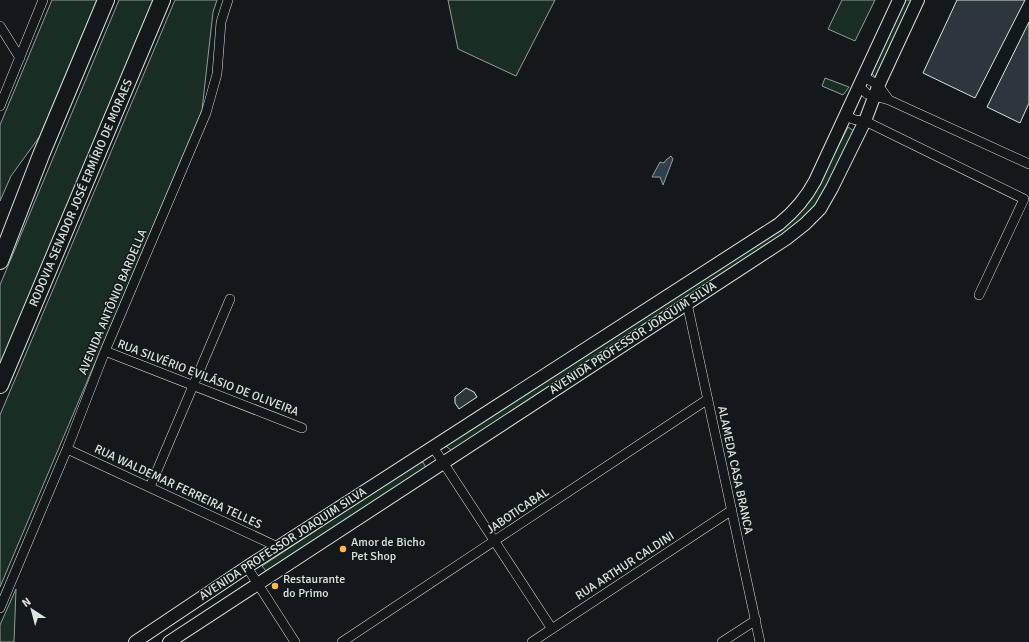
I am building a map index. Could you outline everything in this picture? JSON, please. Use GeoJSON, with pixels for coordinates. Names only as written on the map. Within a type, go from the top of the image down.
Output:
{"type":"FeatureCollection","features":[{"type":"Feature","properties":{"kind":"highway"},"geometry":{"type":"LineString","coordinates":[[0,261],[41,155],[106,0]]}},
{"type":"Feature","properties":{"kind":"highway","name":"RODOVIA SENADOR JOSÉ ERMÍRIO DE MORAES"},"geometry":{"type":"LineString","coordinates":[[0,385],[162,0]]}},
{"type":"Feature","properties":{"kind":"main road","name":"AVENIDA PROFESSOR JOAQUIM SILVA"},"geometry":{"type":"LineString","coordinates":[[135,642],[246,567],[779,224],[793,212],[807,195],[862,82],[899,0]]}},
{"type":"Feature","properties":{"kind":"main road","name":"AVENIDA PROFESSOR JOAQUIM SILVA"},"geometry":{"type":"LineString","coordinates":[[169,642],[687,303],[786,240],[805,224],[820,209],[832,188],[864,121],[876,91],[918,0]]}},
{"type":"Feature","properties":{"kind":"street"},"geometry":{"type":"LineString","coordinates":[[0,106],[43,0]]}},
{"type":"Feature","properties":{"kind":"street","name":"AVENIDA ANTÔNIO BARDELLA"},"geometry":{"type":"LineString","coordinates":[[0,608],[67,449],[105,351],[206,113],[217,74],[221,22],[228,0]]}},
{"type":"Feature","properties":{"kind":"street"},"geometry":{"type":"LineString","coordinates":[[0,26],[20,58]]}},
{"type":"Feature","properties":{"kind":"street"},"geometry":{"type":"LineString","coordinates":[[862,82],[867,94],[876,91]]}},
{"type":"Feature","properties":{"kind":"street"},"geometry":{"type":"LineString","coordinates":[[862,82],[889,100],[1029,164]]}},
{"type":"Feature","properties":{"kind":"street"},"geometry":{"type":"LineString","coordinates":[[847,113],[849,118],[864,121],[1024,199],[979,295]]}},
{"type":"Feature","properties":{"kind":"street"},"geometry":{"type":"LineString","coordinates":[[150,487],[230,298]]}},
{"type":"Feature","properties":{"kind":"street","name":"ALAMEDA CASA BRANCA"},"geometry":{"type":"LineString","coordinates":[[687,303],[760,642]]}},
{"type":"Feature","properties":{"kind":"street","name":"RUA SILVÉRIO EVILÁSIO DE OLIVEIRA"},"geometry":{"type":"LineString","coordinates":[[105,351],[302,428]]}},
{"type":"Feature","properties":{"kind":"street","name":"JABOTICABAL"},"geometry":{"type":"LineString","coordinates":[[342,642],[708,399]]}},
{"type":"Feature","properties":{"kind":"street"},"geometry":{"type":"LineString","coordinates":[[432,447],[552,629]]}},
{"type":"Feature","properties":{"kind":"street","name":"RUA WALDEMAR FERREIRA TELLES"},"geometry":{"type":"LineString","coordinates":[[67,449],[278,547]]}},
{"type":"Feature","properties":{"kind":"street","name":"RUA ARTHUR CALDINI"},"geometry":{"type":"LineString","coordinates":[[532,642],[732,510]]}},
{"type":"Feature","properties":{"kind":"street"},"geometry":{"type":"LineString","coordinates":[[246,567],[295,642]]}},
{"type":"Feature","properties":{"kind":"street"},"geometry":{"type":"LineString","coordinates":[[722,642],[756,620]]}},
{"type":"Feature","properties":{"kind":"green space"},"geometry":{"type":"Polygon","coordinates":[[[52,0],[97,0],[40,136],[11,176],[0,201],[0,125],[52,0]]]}},
{"type":"Feature","properties":{"kind":"green space"},"geometry":{"type":"Polygon","coordinates":[[[119,0],[153,0],[0,367],[0,285],[119,0]]]}},
{"type":"Feature","properties":{"kind":"green space"},"geometry":{"type":"Polygon","coordinates":[[[175,0],[217,0],[213,12],[202,110],[0,587],[0,415],[175,0]]]}},
{"type":"Feature","properties":{"kind":"green space"},"geometry":{"type":"Polygon","coordinates":[[[448,0],[555,0],[516,76],[458,49],[448,0]]]}},
{"type":"Feature","properties":{"kind":"green space"},"geometry":{"type":"Polygon","coordinates":[[[842,0],[875,0],[855,41],[828,29],[842,0]]]}},
{"type":"Feature","properties":{"kind":"green space"},"geometry":{"type":"Polygon","coordinates":[[[905,0],[914,0],[877,80],[871,72],[905,0]]]}},
{"type":"Feature","properties":{"kind":"green space"},"geometry":{"type":"Polygon","coordinates":[[[825,78],[849,87],[843,95],[822,86],[825,78]]]}},
{"type":"Feature","properties":{"kind":"green space"},"geometry":{"type":"Polygon","coordinates":[[[848,127],[854,131],[823,196],[807,216],[789,231],[452,451],[446,446],[449,442],[587,353],[815,192],[848,127]]]}},
{"type":"Feature","properties":{"kind":"green space"},"geometry":{"type":"Polygon","coordinates":[[[423,462],[426,468],[266,571],[262,566],[418,463],[423,462]]]}},
{"type":"Feature","properties":{"kind":"green space"},"geometry":{"type":"Polygon","coordinates":[[[16,589],[14,642],[0,642],[0,625],[16,589]]]}},
{"type":"Feature","properties":{"kind":"water"},"geometry":{"type":"Polygon","coordinates":[[[671,156],[673,159],[663,185],[660,177],[652,177],[660,162],[664,163],[671,156]]]}},
{"type":"Feature","properties":{"kind":"building"},"geometry":{"type":"Polygon","coordinates":[[[957,0],[1025,0],[975,98],[923,73],[957,0]]]}},
{"type":"Feature","properties":{"kind":"building"},"geometry":{"type":"Polygon","coordinates":[[[1029,22],[1029,103],[1020,123],[987,107],[1029,22]]]}},
{"type":"Feature","properties":{"kind":"building"},"geometry":{"type":"Polygon","coordinates":[[[466,388],[474,392],[477,397],[459,409],[455,403],[455,397],[466,388]]]}},
{"type":"Feature","properties":{"kind":"place","name":"Amor de Bicho Pet Shop"},"geometry":{"type":"Point","coordinates":[343,549]}},
{"type":"Feature","properties":{"kind":"place","name":"Restaurante do Primo"},"geometry":{"type":"Point","coordinates":[275,586]}}]}
